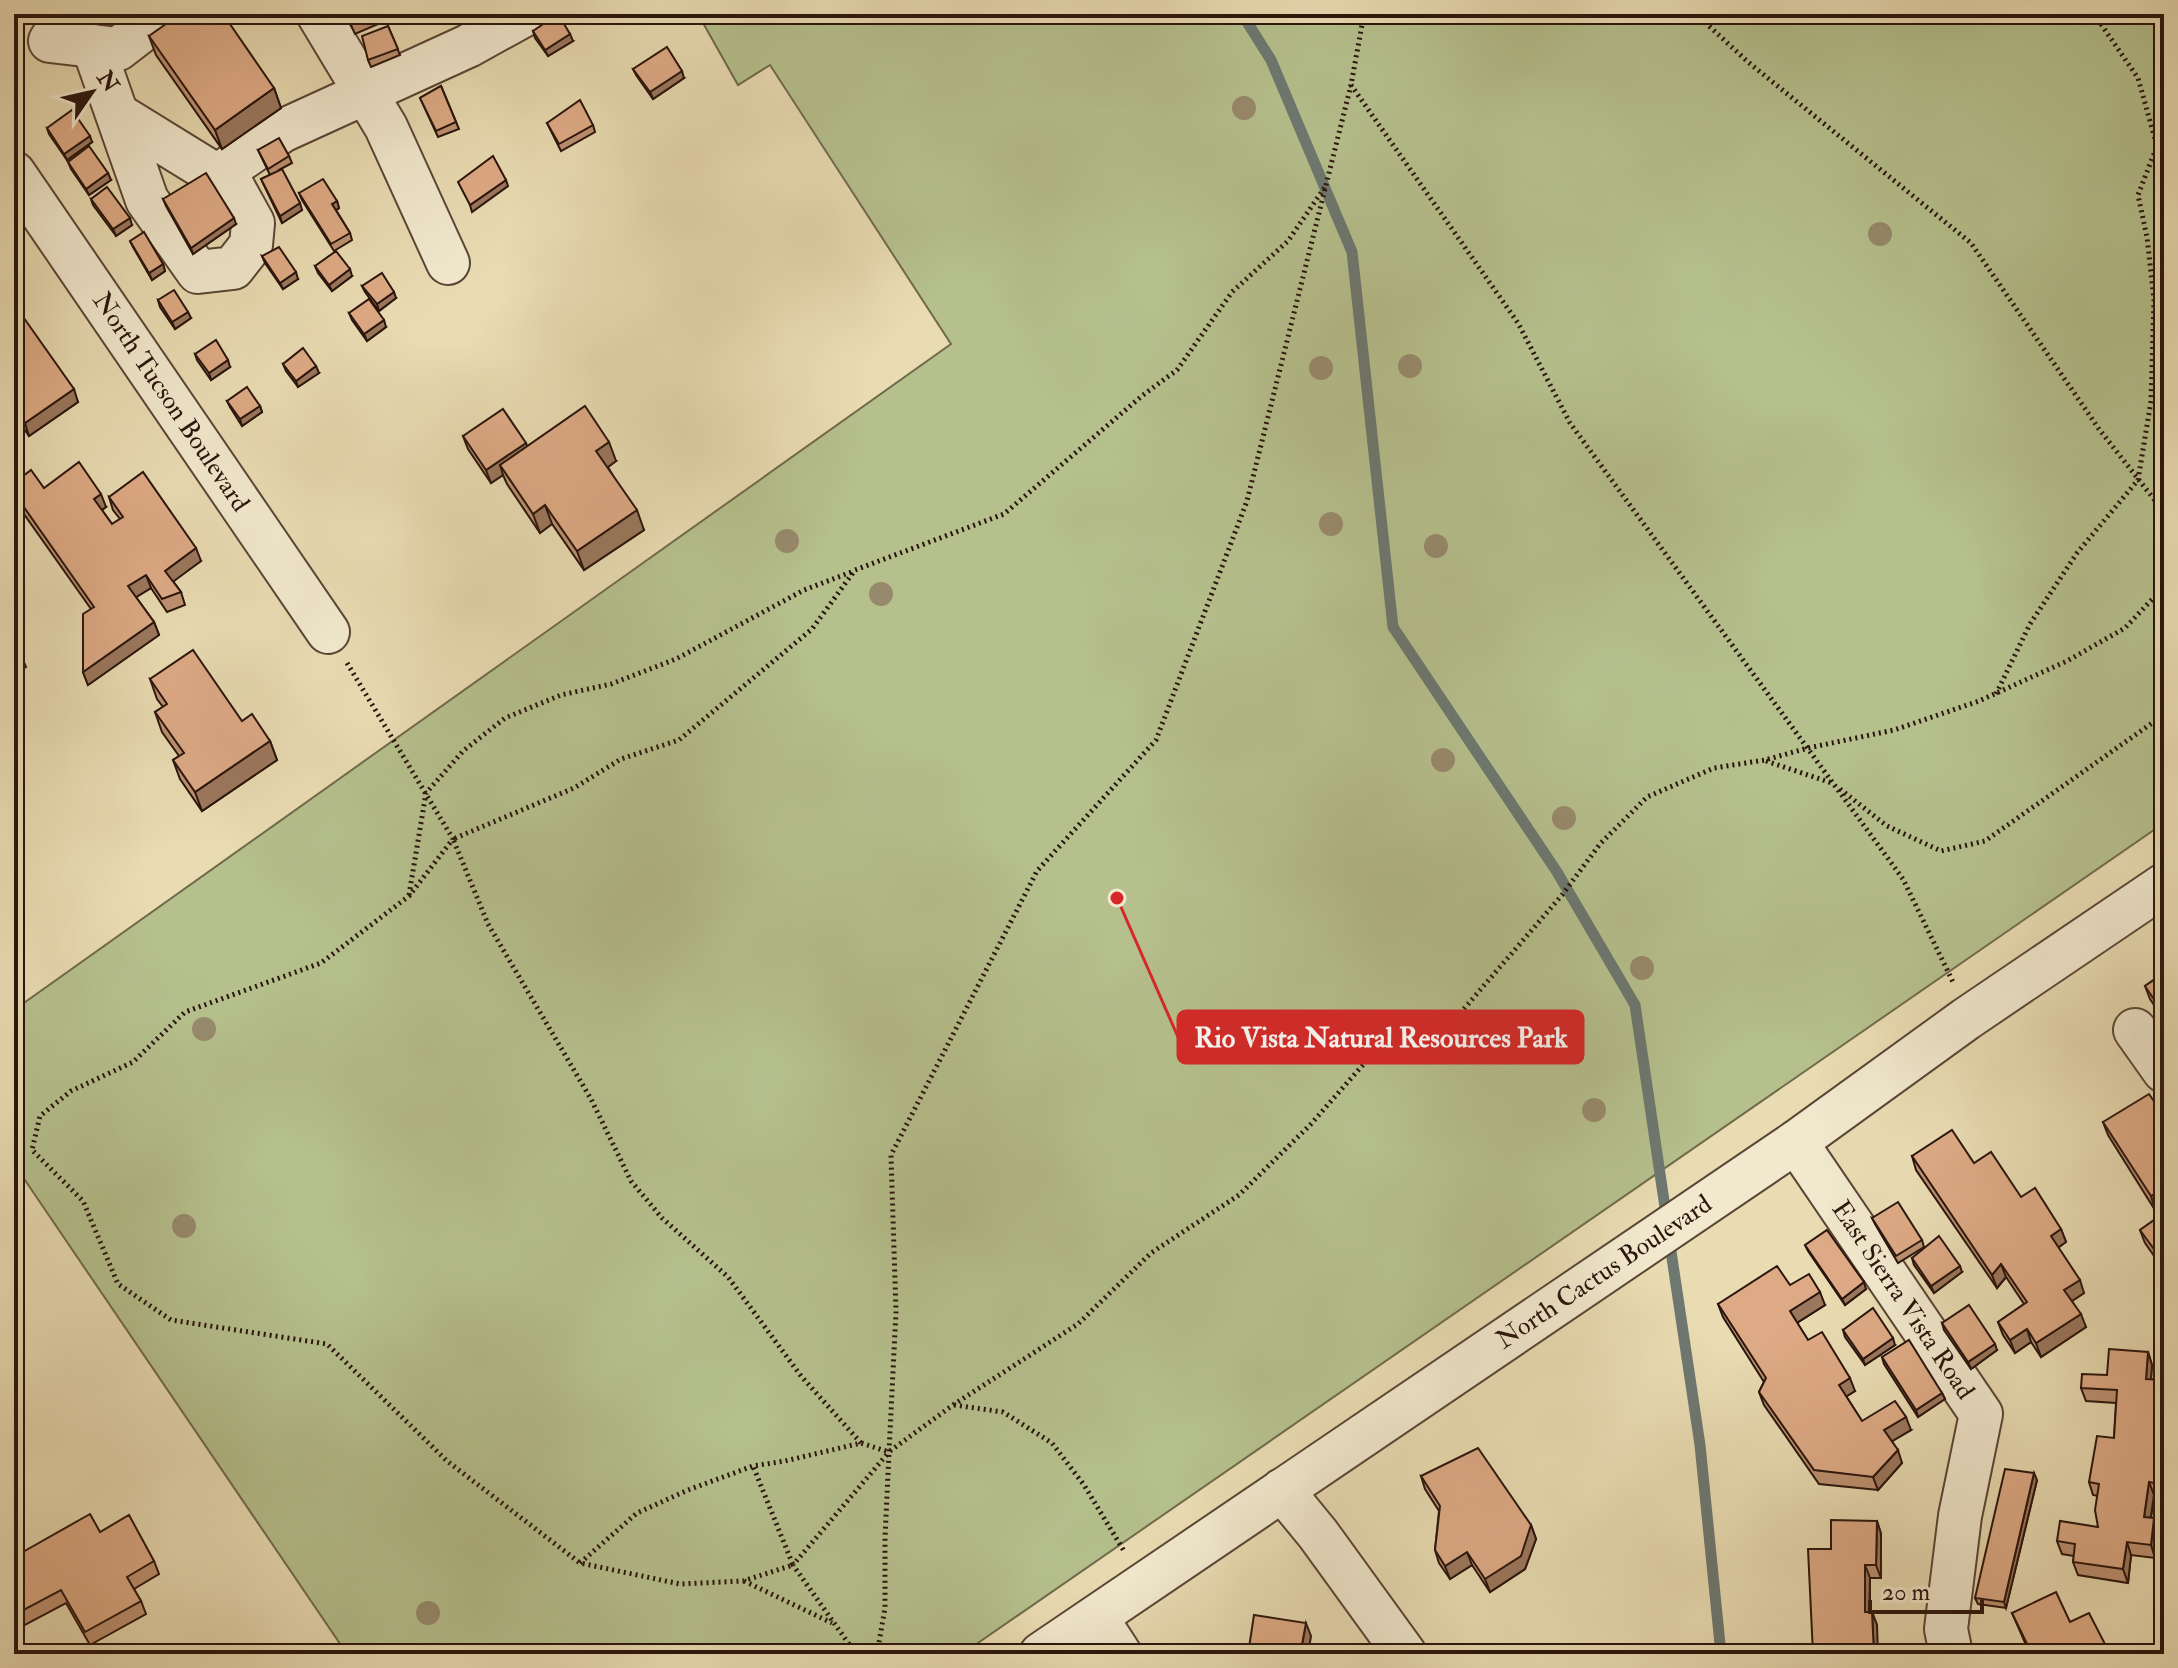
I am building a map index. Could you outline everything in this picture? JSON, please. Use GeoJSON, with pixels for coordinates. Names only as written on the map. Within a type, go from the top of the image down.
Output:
{"type":"FeatureCollection","features":[{"type":"Feature","properties":{"kind":"street"},"geometry":{"type":"LineString","coordinates":[[67,14],[50,41],[118,49],[144,29],[155,14]]}},
{"type":"Feature","properties":{"kind":"street"},"geometry":{"type":"LineString","coordinates":[[318,14],[386,127],[448,263]]}},
{"type":"Feature","properties":{"kind":"street"},"geometry":{"type":"LineString","coordinates":[[217,176],[282,131],[468,46],[526,14]]}},
{"type":"Feature","properties":{"kind":"street"},"geometry":{"type":"LineString","coordinates":[[93,46],[147,200],[198,272],[233,268],[251,245],[253,223],[232,185],[117,114]]}},
{"type":"Feature","properties":{"kind":"street","name":"North Tucson Boulevard"},"geometry":{"type":"LineString","coordinates":[[14,173],[328,632]]}},
{"type":"Feature","properties":{"kind":"street","name":"North Cactus Boulevard"},"geometry":{"type":"LineString","coordinates":[[1041,1654],[1796,1142],[1966,1019],[2164,885]]}},
{"type":"Feature","properties":{"kind":"street"},"geometry":{"type":"LineString","coordinates":[[2135,1030],[2164,1071]]}},
{"type":"Feature","properties":{"kind":"street","name":"East Sierra Vista Road"},"geometry":{"type":"LineString","coordinates":[[1796,1142],[1981,1414],[1960,1516],[1946,1629],[1951,1654]]}},
{"type":"Feature","properties":{"kind":"street"},"geometry":{"type":"LineString","coordinates":[[1282,1490],[1405,1654]]}},
{"type":"Feature","properties":{"kind":"street"},"geometry":{"type":"LineString","coordinates":[[1096,1617],[1120,1654]]}},
{"type":"Feature","properties":{"kind":"path"},"geometry":{"type":"LineString","coordinates":[[1696,14],[1748,62],[1971,243],[2099,429],[2164,512]]}},
{"type":"Feature","properties":{"kind":"path"},"geometry":{"type":"LineString","coordinates":[[1996,694],[2030,624],[2077,553],[2138,480],[2151,401],[2154,300],[2147,237],[2138,195],[2157,146],[2138,78],[2094,14]]}},
{"type":"Feature","properties":{"kind":"path"},"geometry":{"type":"LineString","coordinates":[[877,1654],[885,1608],[885,1538],[896,1312],[891,1155],[1037,871],[1156,740],[1247,501],[1351,85],[1365,15]]}},
{"type":"Feature","properties":{"kind":"path"},"geometry":{"type":"LineString","coordinates":[[1351,85],[1518,323],[1570,423],[1903,879],[1949,972],[1966,1019]]}},
{"type":"Feature","properties":{"kind":"path"},"geometry":{"type":"LineString","coordinates":[[409,896],[426,793],[463,751],[505,718],[561,695],[611,684],[676,659],[804,590],[1004,514],[1143,395],[1177,370],[1232,292],[1288,241],[1325,187]]}},
{"type":"Feature","properties":{"kind":"path"},"geometry":{"type":"LineString","coordinates":[[855,570],[812,629],[679,740],[621,759],[574,788],[453,839],[409,896],[321,963],[185,1012],[133,1062],[71,1091],[40,1116],[32,1150],[83,1201],[118,1284],[171,1320],[327,1344],[447,1461],[580,1563],[680,1584],[743,1581],[793,1565],[889,1452],[953,1405],[1078,1324],[1151,1253],[1239,1195],[1311,1124],[1376,1050],[1456,1018],[1562,895],[1600,844],[1647,797],[1714,768],[1765,760],[1894,730],[1996,694],[2067,661],[2125,628],[2159,592],[2164,580]]}},
{"type":"Feature","properties":{"kind":"path"},"geometry":{"type":"LineString","coordinates":[[328,632],[453,839],[488,924],[591,1099],[631,1181],[662,1218],[728,1277],[801,1376],[861,1443],[889,1452]]}},
{"type":"Feature","properties":{"kind":"path"},"geometry":{"type":"LineString","coordinates":[[1765,760],[1834,784],[1887,826],[1941,851],[1985,841],[2164,717]]}},
{"type":"Feature","properties":{"kind":"path"},"geometry":{"type":"LineString","coordinates":[[953,1405],[1003,1412],[1052,1443],[1084,1485],[1124,1551]]}},
{"type":"Feature","properties":{"kind":"path"},"geometry":{"type":"LineString","coordinates":[[580,1563],[637,1513],[688,1490],[753,1466],[861,1443]]}},
{"type":"Feature","properties":{"kind":"path"},"geometry":{"type":"LineString","coordinates":[[753,1466],[793,1565],[856,1654]]}},
{"type":"Feature","properties":{"kind":"path"},"geometry":{"type":"LineString","coordinates":[[743,1581],[835,1624]]}},
{"type":"Feature","properties":{"kind":"green space"},"geometry":{"type":"Polygon","coordinates":[[[698,14],[2164,14],[2164,823],[962,1654],[347,1654],[14,1164],[14,1010],[951,344],[770,65],[738,85],[698,14]]]}},
{"type":"Feature","properties":{"kind":"building"},"geometry":{"type":"Polygon","coordinates":[[[180,14],[223,14],[274,88],[215,130],[149,36],[180,14]]]}},
{"type":"Feature","properties":{"kind":"building"},"geometry":{"type":"Polygon","coordinates":[[[347,14],[366,14],[350,21],[347,14]]]}},
{"type":"Feature","properties":{"kind":"building"},"geometry":{"type":"Polygon","coordinates":[[[558,14],[570,34],[545,50],[533,31],[558,14]]]}},
{"type":"Feature","properties":{"kind":"building"},"geometry":{"type":"Polygon","coordinates":[[[388,26],[398,49],[368,60],[362,36],[388,26]]]}},
{"type":"Feature","properties":{"kind":"building"},"geometry":{"type":"Polygon","coordinates":[[[667,47],[682,71],[650,92],[633,69],[667,47]]]}},
{"type":"Feature","properties":{"kind":"building"},"geometry":{"type":"Polygon","coordinates":[[[441,86],[456,122],[436,131],[420,98],[441,86]]]}},
{"type":"Feature","properties":{"kind":"building"},"geometry":{"type":"Polygon","coordinates":[[[580,100],[593,125],[559,144],[547,123],[580,100]]]}},
{"type":"Feature","properties":{"kind":"building"},"geometry":{"type":"Polygon","coordinates":[[[72,110],[90,136],[64,154],[47,128],[72,110]]]}},
{"type":"Feature","properties":{"kind":"building"},"geometry":{"type":"Polygon","coordinates":[[[279,138],[289,156],[268,169],[258,150],[279,138]]]}},
{"type":"Feature","properties":{"kind":"building"},"geometry":{"type":"Polygon","coordinates":[[[89,146],[108,173],[86,189],[68,162],[89,146]]]}},
{"type":"Feature","properties":{"kind":"building"},"geometry":{"type":"Polygon","coordinates":[[[493,156],[506,180],[470,205],[458,182],[493,156]]]}},
{"type":"Feature","properties":{"kind":"building"},"geometry":{"type":"Polygon","coordinates":[[[282,169],[300,203],[280,216],[261,179],[282,169]]]}},
{"type":"Feature","properties":{"kind":"building"},"geometry":{"type":"Polygon","coordinates":[[[206,173],[234,218],[191,248],[163,199],[206,173]]]}},
{"type":"Feature","properties":{"kind":"building"},"geometry":{"type":"Polygon","coordinates":[[[323,179],[337,201],[332,204],[350,233],[331,244],[299,193],[323,179]]]}},
{"type":"Feature","properties":{"kind":"building"},"geometry":{"type":"Polygon","coordinates":[[[107,187],[130,218],[113,229],[91,199],[107,187]]]}},
{"type":"Feature","properties":{"kind":"building"},"geometry":{"type":"Polygon","coordinates":[[[144,232],[163,264],[149,273],[130,241],[144,232]]]}},
{"type":"Feature","properties":{"kind":"building"},"geometry":{"type":"Polygon","coordinates":[[[279,247],[296,272],[280,283],[262,256],[279,247]]]}},
{"type":"Feature","properties":{"kind":"building"},"geometry":{"type":"Polygon","coordinates":[[[336,251],[350,269],[329,285],[315,266],[336,251]]]}},
{"type":"Feature","properties":{"kind":"building"},"geometry":{"type":"Polygon","coordinates":[[[382,273],[394,292],[377,304],[362,286],[382,273]]]}},
{"type":"Feature","properties":{"kind":"building"},"geometry":{"type":"Polygon","coordinates":[[[174,290],[188,312],[172,322],[158,300],[174,290]]]}},
{"type":"Feature","properties":{"kind":"building"},"geometry":{"type":"Polygon","coordinates":[[[369,299],[384,320],[364,334],[349,313],[369,299]]]}},
{"type":"Feature","properties":{"kind":"building"},"geometry":{"type":"Polygon","coordinates":[[[14,304],[74,389],[25,423],[14,407],[14,304]]]}},
{"type":"Feature","properties":{"kind":"building"},"geometry":{"type":"Polygon","coordinates":[[[216,340],[228,360],[209,373],[195,354],[216,340]]]}},
{"type":"Feature","properties":{"kind":"building"},"geometry":{"type":"Polygon","coordinates":[[[303,348],[316,366],[296,381],[283,364],[303,348]]]}},
{"type":"Feature","properties":{"kind":"building"},"geometry":{"type":"Polygon","coordinates":[[[247,387],[260,406],[240,419],[227,401],[247,387]]]}},
{"type":"Feature","properties":{"kind":"building"},"geometry":{"type":"Polygon","coordinates":[[[585,406],[609,442],[596,451],[637,510],[577,551],[545,505],[533,514],[500,465],[585,406]]]}},
{"type":"Feature","properties":{"kind":"building"},"geometry":{"type":"Polygon","coordinates":[[[503,409],[526,443],[486,470],[463,436],[503,409]]]}},
{"type":"Feature","properties":{"kind":"building"},"geometry":{"type":"Polygon","coordinates":[[[79,462],[101,494],[94,499],[112,524],[123,517],[109,497],[143,472],[196,548],[165,571],[181,592],[162,599],[146,575],[128,586],[154,622],[83,672],[83,614],[94,607],[14,493],[14,483],[31,470],[44,488],[79,462]]]}},
{"type":"Feature","properties":{"kind":"building"},"geometry":{"type":"Polygon","coordinates":[[[14,647],[23,660],[14,667],[14,647]]]}},
{"type":"Feature","properties":{"kind":"building"},"geometry":{"type":"Polygon","coordinates":[[[193,650],[242,721],[252,714],[270,741],[195,792],[173,760],[184,753],[155,712],[167,704],[150,679],[193,650]]]}},
{"type":"Feature","properties":{"kind":"building"},"geometry":{"type":"Polygon","coordinates":[[[2164,973],[2164,1014],[2145,986],[2164,973]]]}},
{"type":"Feature","properties":{"kind":"building"},"geometry":{"type":"Polygon","coordinates":[[[2149,1094],[2164,1116],[2164,1188],[2151,1196],[2103,1122],[2149,1094]]]}},
{"type":"Feature","properties":{"kind":"building"},"geometry":{"type":"Polygon","coordinates":[[[1952,1130],[1974,1163],[1991,1152],[2021,1197],[2035,1188],[2061,1229],[2051,1236],[2080,1280],[2064,1290],[2081,1314],[2036,1343],[2027,1329],[2010,1340],[1998,1322],[2027,1302],[2001,1264],[1992,1275],[1912,1156],[1952,1130]]]}},
{"type":"Feature","properties":{"kind":"building"},"geometry":{"type":"Polygon","coordinates":[[[1898,1202],[1922,1240],[1896,1256],[1872,1218],[1898,1202]]]}},
{"type":"Feature","properties":{"kind":"building"},"geometry":{"type":"Polygon","coordinates":[[[2164,1213],[2164,1263],[2140,1230],[2164,1213]]]}},
{"type":"Feature","properties":{"kind":"building"},"geometry":{"type":"Polygon","coordinates":[[[1827,1230],[1864,1282],[1842,1299],[1805,1245],[1827,1230]]]}},
{"type":"Feature","properties":{"kind":"building"},"geometry":{"type":"Polygon","coordinates":[[[1939,1236],[1960,1266],[1931,1286],[1912,1258],[1939,1236]]]}},
{"type":"Feature","properties":{"kind":"building"},"geometry":{"type":"Polygon","coordinates":[[[1777,1266],[1790,1285],[1809,1274],[1820,1292],[1790,1311],[1808,1340],[1822,1332],[1850,1378],[1839,1385],[1862,1421],[1895,1401],[1906,1417],[1884,1430],[1898,1450],[1873,1477],[1814,1470],[1759,1392],[1766,1378],[1718,1304],[1777,1266]]]}},
{"type":"Feature","properties":{"kind":"building"},"geometry":{"type":"Polygon","coordinates":[[[1969,1305],[1995,1344],[1968,1362],[1942,1323],[1969,1305]]]}},
{"type":"Feature","properties":{"kind":"building"},"geometry":{"type":"Polygon","coordinates":[[[1873,1308],[1893,1338],[1863,1359],[1843,1330],[1873,1308]]]}},
{"type":"Feature","properties":{"kind":"building"},"geometry":{"type":"Polygon","coordinates":[[[1909,1340],[1942,1393],[1916,1410],[1882,1357],[1909,1340]]]}},
{"type":"Feature","properties":{"kind":"building"},"geometry":{"type":"Polygon","coordinates":[[[2109,1349],[2148,1352],[2146,1379],[2164,1380],[2164,1422],[2157,1422],[2155,1443],[2164,1444],[2164,1485],[2149,1482],[2144,1517],[2154,1518],[2151,1545],[2127,1542],[2123,1569],[2073,1562],[2075,1544],[2057,1541],[2060,1521],[2098,1527],[2095,1510],[2099,1484],[2089,1482],[2097,1436],[2114,1438],[2117,1390],[2081,1388],[2082,1374],[2107,1375],[2109,1349]]]}},
{"type":"Feature","properties":{"kind":"building"},"geometry":{"type":"Polygon","coordinates":[[[1478,1448],[1531,1525],[1521,1556],[1485,1579],[1467,1552],[1445,1566],[1435,1550],[1440,1506],[1421,1476],[1478,1448]]]}},
{"type":"Feature","properties":{"kind":"building"},"geometry":{"type":"Polygon","coordinates":[[[2005,1469],[2034,1473],[2004,1602],[1975,1598],[2005,1469]]]}},
{"type":"Feature","properties":{"kind":"building"},"geometry":{"type":"Polygon","coordinates":[[[90,1514],[100,1532],[129,1515],[154,1561],[127,1577],[141,1601],[85,1632],[61,1590],[18,1613],[14,1606],[14,1557],[90,1514]]]}},
{"type":"Feature","properties":{"kind":"building"},"geometry":{"type":"Polygon","coordinates":[[[1831,1520],[1877,1521],[1876,1565],[1865,1565],[1865,1612],[1872,1612],[1874,1654],[1813,1654],[1808,1549],[1831,1549],[1831,1520]]]}},
{"type":"Feature","properties":{"kind":"building"},"geometry":{"type":"Polygon","coordinates":[[[2056,1592],[2070,1622],[2089,1613],[2108,1650],[2119,1645],[2123,1654],[2042,1654],[2037,1644],[2029,1648],[2012,1613],[2056,1592]]]}},
{"type":"Feature","properties":{"kind":"building"},"geometry":{"type":"Polygon","coordinates":[[[1254,1615],[1306,1623],[1301,1650],[1305,1654],[1248,1654],[1254,1615]]]}},
{"type":"Feature","properties":{"kind":"waterway"},"geometry":{"type":"LineString","coordinates":[[1242,14],[1271,60],[1352,252],[1393,627],[1557,872],[1635,1005],[1667,1221]]}},
{"type":"Feature","properties":{"kind":"waterway"},"geometry":{"type":"LineString","coordinates":[[1669,1238],[1700,1445],[1721,1654]]}},
{"type":"Feature","properties":{"kind":"place","name":"Rio Vista Natural Resources Park"},"geometry":{"type":"Point","coordinates":[1117,898]}}]}
